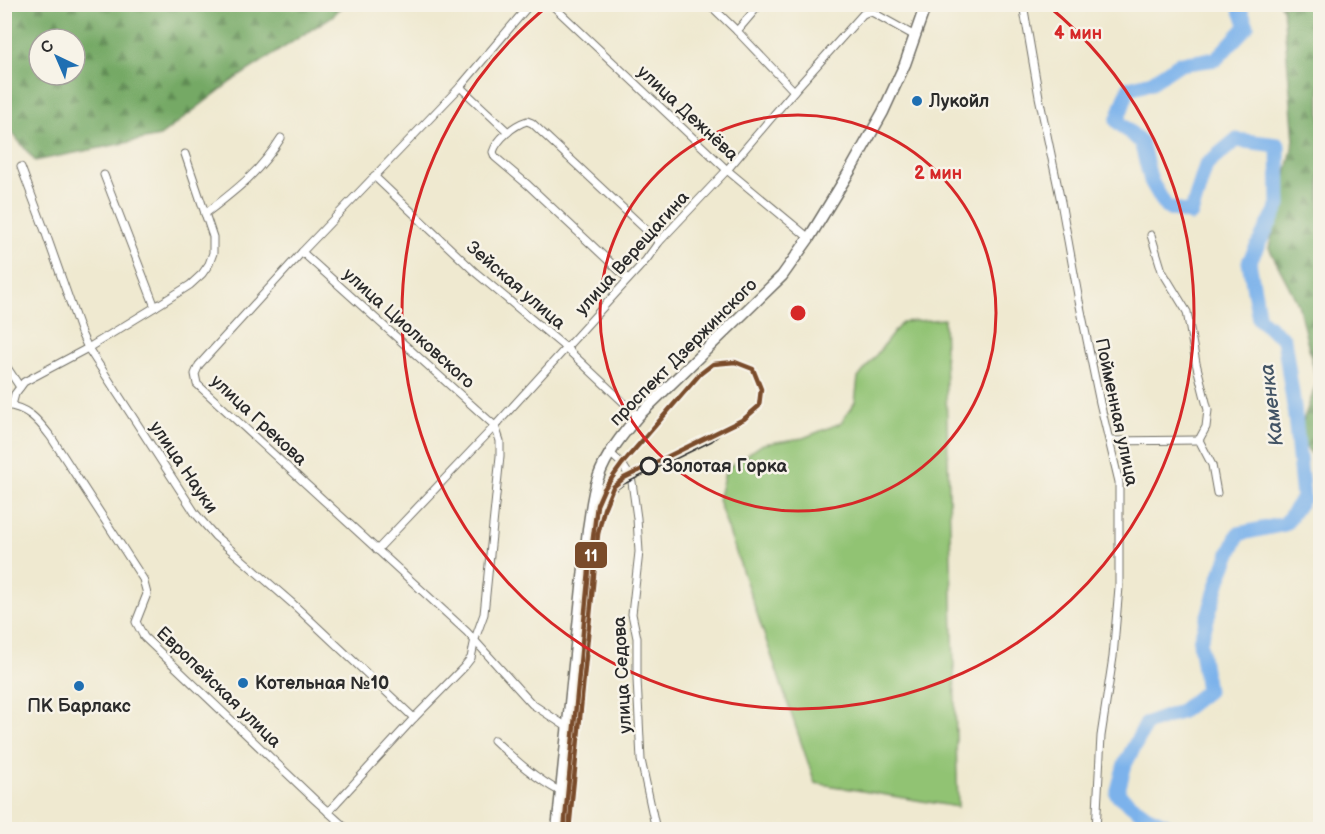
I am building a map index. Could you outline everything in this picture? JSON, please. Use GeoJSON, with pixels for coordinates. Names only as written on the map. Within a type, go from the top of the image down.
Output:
{"type":"FeatureCollection","features":[{"type":"Feature","properties":{"kind":"main road","name":"проспект Дзержинского"},"geometry":{"type":"LineString","coordinates":[[557,830],[592,498],[598,477],[622,434],[782,276],[809,238],[883,112],[905,64],[926,4]]}},
{"type":"Feature","properties":{"kind":"street","name":"улица Грекова"},"geometry":{"type":"LineString","coordinates":[[530,4],[460,87],[302,252],[199,365],[195,374],[197,384],[475,639],[532,704],[567,727]]}},
{"type":"Feature","properties":{"kind":"street","name":"улица Дежнёва"},"geometry":{"type":"LineString","coordinates":[[550,4],[727,170],[809,238]]}},
{"type":"Feature","properties":{"kind":"street"},"geometry":{"type":"LineString","coordinates":[[709,4],[737,30],[794,91]]}},
{"type":"Feature","properties":{"kind":"street"},"geometry":{"type":"LineString","coordinates":[[737,30],[760,4]]}},
{"type":"Feature","properties":{"kind":"street","name":"Пойменная улица"},"geometry":{"type":"LineString","coordinates":[[1023,4],[1079,301],[1119,483],[1119,587],[1113,657],[1101,736],[1096,830]]}},
{"type":"Feature","properties":{"kind":"street","name":"улица Верещагина"},"geometry":{"type":"LineString","coordinates":[[377,550],[566,348],[659,242],[727,170],[863,14],[870,11],[875,13],[897,28],[915,36]]}},
{"type":"Feature","properties":{"kind":"street"},"geometry":{"type":"LineString","coordinates":[[460,87],[508,132]]}},
{"type":"Feature","properties":{"kind":"street"},"geometry":{"type":"LineString","coordinates":[[628,279],[495,157],[494,148],[519,123],[527,121],[532,123],[659,242]]}},
{"type":"Feature","properties":{"kind":"street"},"geometry":{"type":"LineString","coordinates":[[205,214],[243,185],[273,151],[281,138]]}},
{"type":"Feature","properties":{"kind":"street"},"geometry":{"type":"LineString","coordinates":[[8,405],[24,382],[88,348],[190,285],[202,274],[213,253],[213,237],[185,154]]}},
{"type":"Feature","properties":{"kind":"street","name":"улица Науки"},"geometry":{"type":"LineString","coordinates":[[21,167],[88,348],[195,513],[214,536],[294,604],[414,718]]}},
{"type":"Feature","properties":{"kind":"street"},"geometry":{"type":"LineString","coordinates":[[104,175],[155,307]]}},
{"type":"Feature","properties":{"kind":"street","name":"Зейская улица"},"geometry":{"type":"LineString","coordinates":[[374,176],[475,272],[566,348],[638,416]]}},
{"type":"Feature","properties":{"kind":"street"},"geometry":{"type":"LineString","coordinates":[[1150,235],[1162,271],[1186,312],[1208,410],[1206,427],[1199,440]]}},
{"type":"Feature","properties":{"kind":"street","name":"улица Циолковского"},"geometry":{"type":"LineString","coordinates":[[302,252],[495,426]]}},
{"type":"Feature","properties":{"kind":"street"},"geometry":{"type":"LineString","coordinates":[[4,363],[20,387]]}},
{"type":"Feature","properties":{"kind":"street","name":"Европейская улица"},"geometry":{"type":"LineString","coordinates":[[8,405],[22,408],[41,424],[143,579],[147,594],[136,622],[144,637],[348,830]]}},
{"type":"Feature","properties":{"kind":"street"},"geometry":{"type":"LineString","coordinates":[[328,812],[471,658],[484,614],[499,468],[500,441],[495,426]]}},
{"type":"Feature","properties":{"kind":"street"},"geometry":{"type":"LineString","coordinates":[[1110,441],[1199,440]]}},
{"type":"Feature","properties":{"kind":"street"},"geometry":{"type":"LineString","coordinates":[[1199,440],[1212,465],[1217,493]]}},
{"type":"Feature","properties":{"kind":"street","name":"улица Седова"},"geometry":{"type":"LineString","coordinates":[[610,453],[622,464],[632,482],[637,518],[639,552],[632,614],[637,638],[641,760],[657,830]]}},
{"type":"Feature","properties":{"kind":"street"},"geometry":{"type":"LineString","coordinates":[[494,740],[515,760],[552,788],[561,792]]}},
{"type":"Feature","properties":{"kind":"green space"},"geometry":{"type":"Polygon","coordinates":[[[5,4],[343,5],[334,15],[232,81],[160,136],[35,161],[5,124],[5,4]]]}},
{"type":"Feature","properties":{"kind":"green space"},"geometry":{"type":"Polygon","coordinates":[[[1280,5],[1320,5],[1320,463],[1297,437],[1317,382],[1298,304],[1269,248],[1294,140],[1283,8],[1280,5]]]}},
{"type":"Feature","properties":{"kind":"green space"},"geometry":{"type":"Polygon","coordinates":[[[944,319],[958,807],[815,783],[718,500],[726,469],[763,444],[803,438],[841,423],[855,402],[858,378],[902,322],[944,319]]]}},
{"type":"Feature","properties":{"kind":"waterway","name":"Каменка"},"geometry":{"type":"LineString","coordinates":[[1178,830],[1146,816],[1117,794],[1125,764],[1146,724],[1180,712],[1207,691],[1200,642],[1220,577],[1238,534],[1285,524],[1303,498],[1294,406],[1284,339],[1259,319],[1249,262],[1279,205],[1278,145],[1236,140],[1206,165],[1191,214],[1166,207],[1151,181],[1141,142],[1117,121],[1129,88],[1152,82],[1179,64],[1216,59],[1247,26],[1238,4]]}},
{"type":"Feature","properties":{"kind":"tram line"},"geometry":{"type":"LineString","coordinates":[[607,501],[624,484],[712,441],[732,425]]}},
{"type":"Feature","properties":{"kind":"transit line","name":"11"},"geometry":{"type":"LineString","coordinates":[[564,830],[597,505],[604,489],[622,464],[700,374],[713,364],[735,362],[753,369],[761,389],[759,406],[744,419],[624,478],[613,487],[604,509],[598,534],[569,830]]}},
{"type":"Feature","properties":{"kind":"place","name":"Лукойл"},"geometry":{"type":"Point","coordinates":[917,101]}},
{"type":"Feature","properties":{"kind":"place","name":"Золотая Горка"},"geometry":{"type":"Point","coordinates":[649,466]}},
{"type":"Feature","properties":{"kind":"place","name":"Котельная №10"},"geometry":{"type":"Point","coordinates":[243,683]}},
{"type":"Feature","properties":{"kind":"place","name":"ПК Барлакс"},"geometry":{"type":"Point","coordinates":[79,686]}}]}
